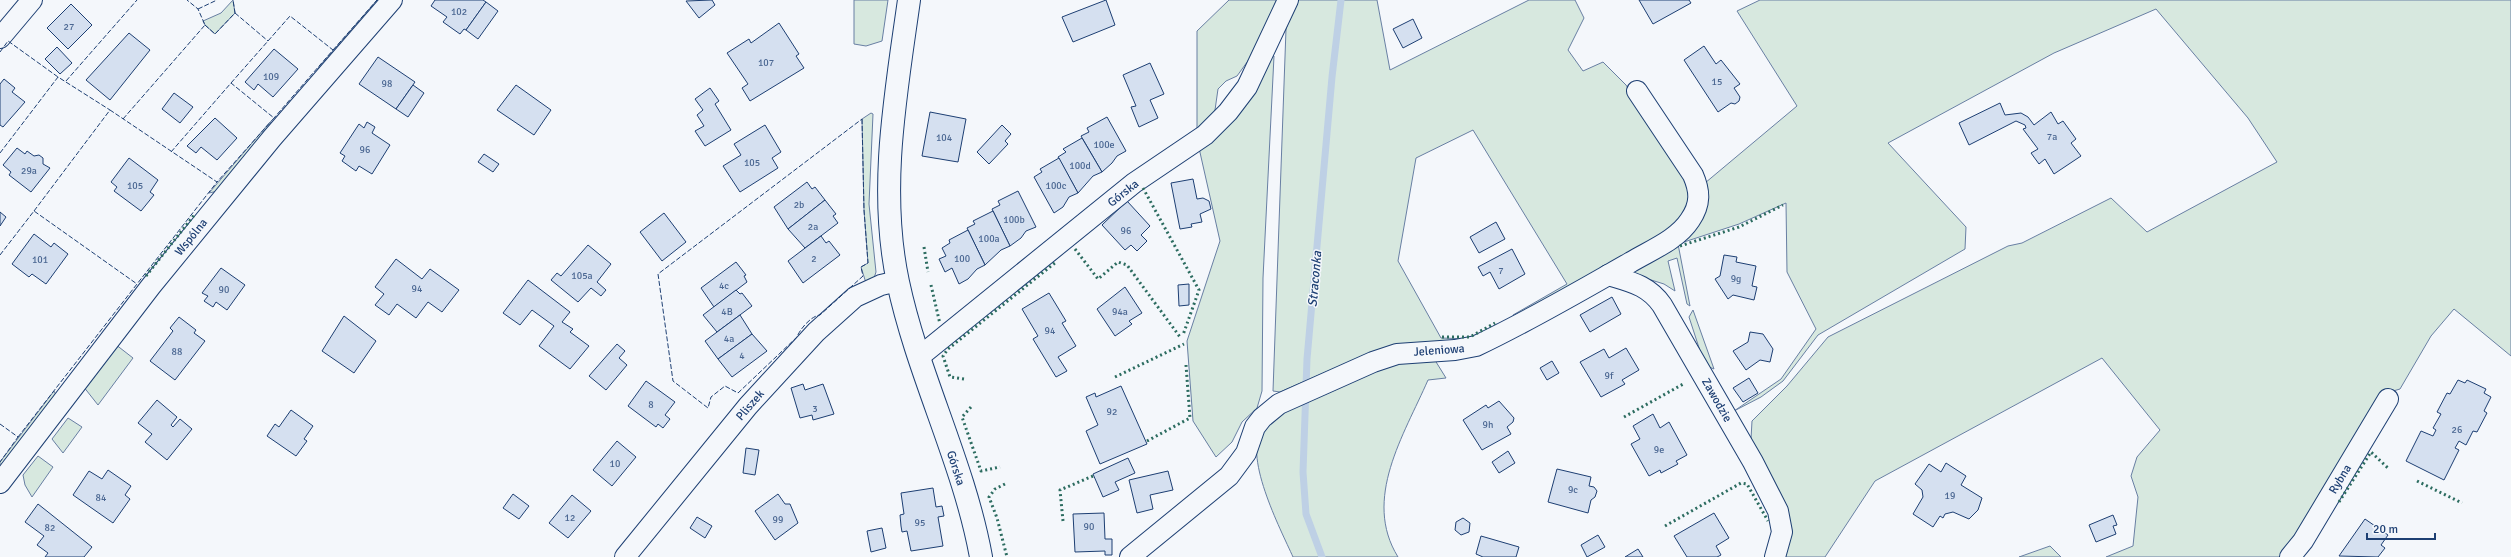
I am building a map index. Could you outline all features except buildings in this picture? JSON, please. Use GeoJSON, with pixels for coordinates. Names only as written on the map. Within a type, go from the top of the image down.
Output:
{"type":"FeatureCollection","features":[{"type":"Feature","properties":{"kind":"street"},"geometry":{"type":"LineString","coordinates":[[0,38],[32,0]]}},
{"type":"Feature","properties":{"kind":"street","name":"Wspólna"},"geometry":{"type":"LineString","coordinates":[[0,483],[151,286],[272,138],[392,0]]}},
{"type":"Feature","properties":{"kind":"street","name":"Górska"},"geometry":{"type":"LineString","coordinates":[[909,0],[897,86],[889,177],[898,281],[919,357],[956,466],[981,557]]}},
{"type":"Feature","properties":{"kind":"street","name":"Górska"},"geometry":{"type":"LineString","coordinates":[[919,357],[1134,183],[1205,135],[1228,112],[1247,87],[1288,0]]}},
{"type":"Feature","properties":{"kind":"street","name":"Jeleniowa"},"geometry":{"type":"LineString","coordinates":[[1130,557],[1229,476],[1246,453],[1255,427],[1262,418],[1279,404],[1353,371],[1397,354],[1455,350],[1476,346],[1608,275],[1672,238],[1690,221],[1699,201],[1699,189],[1693,175],[1638,91]]}},
{"type":"Feature","properties":{"kind":"street","name":"Zawodzie"},"geometry":{"type":"LineString","coordinates":[[1608,275],[1640,284],[1655,296],[1662,305],[1753,462],[1778,511],[1782,532],[1775,557]]}},
{"type":"Feature","properties":{"kind":"street","name":"Pliszek"},"geometry":{"type":"LineString","coordinates":[[625,557],[748,406],[816,332],[855,297],[880,285],[898,281]]}},
{"type":"Feature","properties":{"kind":"street","name":"Rybna"},"geometry":{"type":"LineString","coordinates":[[2290,557],[2303,541],[2388,399]]}},
{"type":"Feature","properties":{"kind":"shaded area"},"geometry":{"type":"Polygon","coordinates":[[[233,0],[235,13],[215,34],[205,25],[203,21],[221,13],[233,0]]]}},
{"type":"Feature","properties":{"kind":"shaded area"},"geometry":{"type":"Polygon","coordinates":[[[377,0],[383,0],[320,76],[318,68],[377,0]]]}},
{"type":"Feature","properties":{"kind":"shaded area"},"geometry":{"type":"Polygon","coordinates":[[[854,0],[888,0],[882,41],[866,46],[854,44],[854,0]]]}},
{"type":"Feature","properties":{"kind":"shaded area"},"geometry":{"type":"Polygon","coordinates":[[[1229,0],[1278,0],[1258,47],[1237,76],[1226,81],[1218,89],[1214,117],[1197,133],[1197,31],[1229,0]]]}},
{"type":"Feature","properties":{"kind":"shaded area"},"geometry":{"type":"Polygon","coordinates":[[[1296,0],[1377,0],[1390,70],[1529,0],[1575,0],[1584,18],[1568,50],[1583,71],[1603,62],[1626,85],[1685,173],[1692,191],[1687,216],[1667,234],[1515,319],[1513,315],[1567,284],[1473,130],[1416,158],[1398,261],[1441,338],[1471,339],[1497,324],[1498,327],[1487,335],[1470,343],[1401,348],[1383,352],[1333,369],[1280,392],[1273,391],[1286,29],[1296,0]]]}},
{"type":"Feature","properties":{"kind":"shaded area"},"geometry":{"type":"Polygon","coordinates":[[[1760,0],[2511,0],[2511,356],[2454,309],[2431,336],[2400,389],[2383,394],[2283,557],[2106,557],[2133,546],[2138,497],[2131,476],[2137,457],[2160,430],[2102,358],[1875,481],[1825,557],[1781,557],[1751,439],[1752,421],[1787,386],[1828,337],[2008,246],[2022,243],[2111,198],[2147,232],[2277,162],[2248,118],[2156,9],[2054,53],[1888,143],[1966,227],[1965,249],[1818,335],[1783,381],[1761,397],[1734,411],[1781,379],[1816,329],[1787,272],[1786,203],[1739,224],[1678,244],[1690,306],[1687,304],[1677,258],[1668,261],[1675,291],[1664,284],[1632,274],[1631,266],[1658,251],[1705,183],[1797,106],[1737,11],[1760,0]]]}},
{"type":"Feature","properties":{"kind":"shaded area"},"geometry":{"type":"Polygon","coordinates":[[[1270,56],[1274,56],[1263,278],[1262,391],[1257,408],[1242,422],[1232,442],[1216,457],[1193,421],[1187,341],[1220,241],[1199,148],[1270,56]]]}},
{"type":"Feature","properties":{"kind":"shaded area"},"geometry":{"type":"Polygon","coordinates":[[[871,113],[873,114],[869,204],[876,272],[874,278],[866,283],[861,267],[868,263],[864,210],[862,119],[871,113]]]}},
{"type":"Feature","properties":{"kind":"shaded area"},"geometry":{"type":"Polygon","coordinates":[[[270,122],[273,126],[218,191],[209,193],[270,122]]]}},
{"type":"Feature","properties":{"kind":"shaded area"},"geometry":{"type":"Polygon","coordinates":[[[1693,310],[1714,369],[1707,366],[1703,360],[1689,317],[1693,310]]]}},
{"type":"Feature","properties":{"kind":"shaded area"},"geometry":{"type":"Polygon","coordinates":[[[115,344],[133,358],[98,405],[83,386],[115,344]]]}},
{"type":"Feature","properties":{"kind":"shaded area"},"geometry":{"type":"Polygon","coordinates":[[[1433,357],[1446,378],[1428,380],[1398,445],[1390,467],[1385,490],[1384,513],[1388,535],[1398,557],[1293,557],[1272,511],[1259,472],[1257,454],[1258,439],[1264,427],[1279,415],[1298,405],[1337,389],[1338,383],[1371,367],[1433,357]]]}},
{"type":"Feature","properties":{"kind":"shaded area"},"geometry":{"type":"Polygon","coordinates":[[[54,391],[57,397],[0,476],[0,462],[54,391]]]}},
{"type":"Feature","properties":{"kind":"shaded area"},"geometry":{"type":"Polygon","coordinates":[[[68,418],[82,427],[63,453],[52,439],[68,418]]]}},
{"type":"Feature","properties":{"kind":"shaded area"},"geometry":{"type":"Polygon","coordinates":[[[38,456],[53,467],[32,497],[25,485],[23,475],[38,456]]]}},
{"type":"Feature","properties":{"kind":"shaded area"},"geometry":{"type":"Polygon","coordinates":[[[2050,546],[2061,557],[2019,557],[2050,546]]]}},
{"type":"Feature","properties":{"kind":"waterway","name":"Straconka"},"geometry":{"type":"LineString","coordinates":[[1322,557],[1306,514],[1303,472],[1307,359],[1332,77],[1341,0]]}},
{"type":"Feature","properties":{"kind":"hedge"},"geometry":{"type":"LineString","coordinates":[[1143,188],[1199,290],[1183,335]]}},
{"type":"Feature","properties":{"kind":"hedge"},"geometry":{"type":"LineString","coordinates":[[1680,246],[1739,227],[1783,205]]}},
{"type":"Feature","properties":{"kind":"hedge"},"geometry":{"type":"LineString","coordinates":[[146,276],[195,214]]}},
{"type":"Feature","properties":{"kind":"hedge"},"geometry":{"type":"LineString","coordinates":[[924,247],[928,272]]}},
{"type":"Feature","properties":{"kind":"hedge"},"geometry":{"type":"LineString","coordinates":[[1075,249],[1098,279],[1118,262],[1127,265],[1180,337]]}},
{"type":"Feature","properties":{"kind":"hedge"},"geometry":{"type":"LineString","coordinates":[[964,379],[950,377],[943,356],[948,349],[1056,262]]}},
{"type":"Feature","properties":{"kind":"hedge"},"geometry":{"type":"LineString","coordinates":[[931,285],[940,324]]}},
{"type":"Feature","properties":{"kind":"hedge"},"geometry":{"type":"LineString","coordinates":[[1442,337],[1470,337],[1495,323]]}},
{"type":"Feature","properties":{"kind":"hedge"},"geometry":{"type":"LineString","coordinates":[[1115,377],[1184,344]]}},
{"type":"Feature","properties":{"kind":"hedge"},"geometry":{"type":"LineString","coordinates":[[1147,441],[1190,418],[1186,365]]}},
{"type":"Feature","properties":{"kind":"hedge"},"geometry":{"type":"LineString","coordinates":[[1624,417],[1685,383]]}},
{"type":"Feature","properties":{"kind":"hedge"},"geometry":{"type":"LineString","coordinates":[[971,407],[962,417],[981,471],[1000,467]]}},
{"type":"Feature","properties":{"kind":"hedge"},"geometry":{"type":"LineString","coordinates":[[2339,502],[2371,452],[2389,469]]}},
{"type":"Feature","properties":{"kind":"hedge"},"geometry":{"type":"LineString","coordinates":[[1063,521],[1060,490],[1093,476]]}},
{"type":"Feature","properties":{"kind":"hedge"},"geometry":{"type":"LineString","coordinates":[[2417,481],[2462,503]]}},
{"type":"Feature","properties":{"kind":"hedge"},"geometry":{"type":"LineString","coordinates":[[1665,526],[1741,483],[1747,484],[1768,521]]}},
{"type":"Feature","properties":{"kind":"hedge"},"geometry":{"type":"LineString","coordinates":[[1005,484],[995,489],[989,497],[997,518],[1007,557]]}},
{"type":"Feature","properties":{"kind":"fence"},"geometry":{"type":"LineString","coordinates":[[66,81],[137,0]]}},
{"type":"Feature","properties":{"kind":"fence"},"geometry":{"type":"LineString","coordinates":[[123,119],[205,25],[198,9],[187,0]]}},
{"type":"Feature","properties":{"kind":"fence"},"geometry":{"type":"LineString","coordinates":[[198,9],[217,0]]}},
{"type":"Feature","properties":{"kind":"fence"},"geometry":{"type":"LineString","coordinates":[[205,25],[215,34],[235,13],[233,0]]}},
{"type":"Feature","properties":{"kind":"fence"},"geometry":{"type":"LineString","coordinates":[[333,50],[377,0]]}},
{"type":"Feature","properties":{"kind":"fence"},"geometry":{"type":"LineString","coordinates":[[235,13],[268,41]]}},
{"type":"Feature","properties":{"kind":"fence"},"geometry":{"type":"LineString","coordinates":[[231,83],[290,16],[333,50],[274,118]]}},
{"type":"Feature","properties":{"kind":"fence"},"geometry":{"type":"LineString","coordinates":[[0,52],[8,41],[58,77]]}},
{"type":"Feature","properties":{"kind":"fence"},"geometry":{"type":"LineString","coordinates":[[0,153],[58,77],[110,110]]}},
{"type":"Feature","properties":{"kind":"fence"},"geometry":{"type":"LineString","coordinates":[[171,152],[231,83],[274,118],[217,182]]}},
{"type":"Feature","properties":{"kind":"fence"},"geometry":{"type":"LineString","coordinates":[[34,211],[110,110],[217,182],[137,284]]}},
{"type":"Feature","properties":{"kind":"fence"},"geometry":{"type":"LineString","coordinates":[[862,119],[864,210],[868,263],[861,267],[863,276],[820,315],[806,323],[797,337],[738,393],[725,386],[711,397],[708,408],[673,381],[658,274],[862,119]]}},
{"type":"Feature","properties":{"kind":"fence"},"geometry":{"type":"LineString","coordinates":[[0,255],[34,211],[137,284],[18,437]]}},
{"type":"Feature","properties":{"kind":"fence"},"geometry":{"type":"LineString","coordinates":[[0,424],[18,437],[0,462]]}}]}
